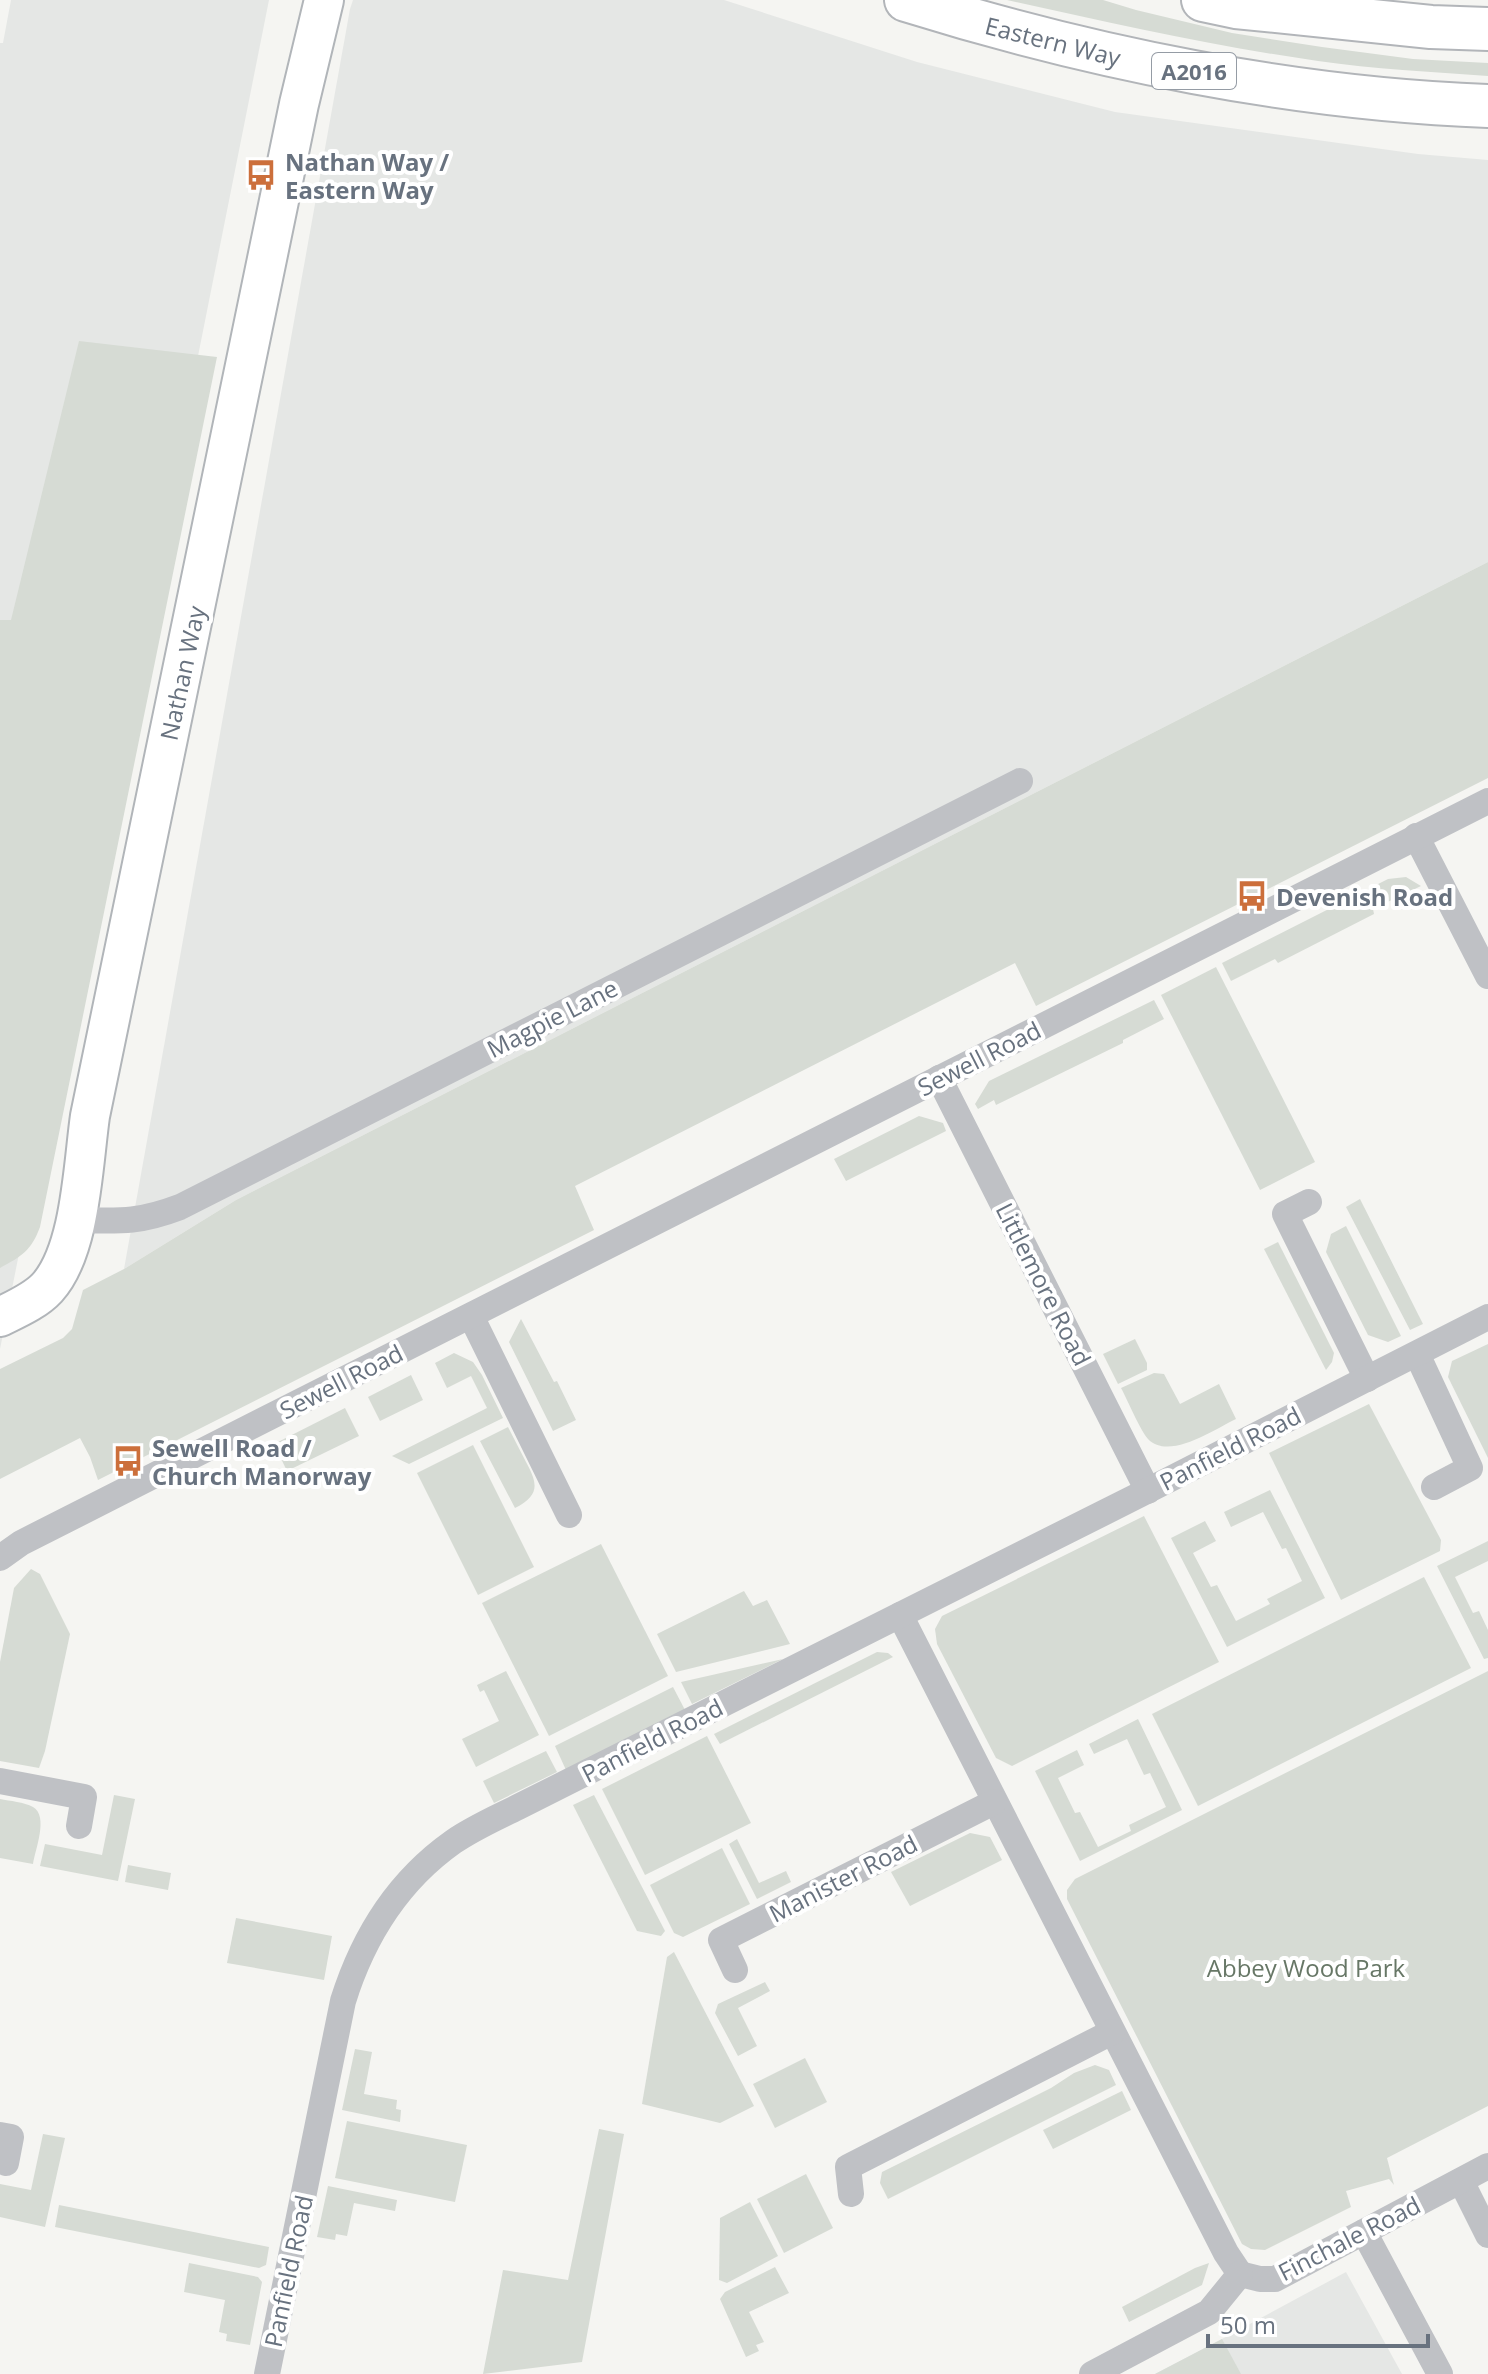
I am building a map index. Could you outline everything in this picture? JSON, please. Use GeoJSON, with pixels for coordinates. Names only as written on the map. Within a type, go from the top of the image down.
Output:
{"type":"FeatureCollection","features":[{"type":"Feature","properties":{"kind":"main road","name":"Eastern Way"},"geometry":{"type":"LineString","coordinates":[[906,0],[976,22],[1128,59],[1336,93],[1438,105],[1488,106]]}},
{"type":"Feature","properties":{"kind":"main road"},"geometry":{"type":"LineString","coordinates":[[1203,0],[1236,7],[1431,27],[1488,29]]}},
{"type":"Feature","properties":{"kind":"street","name":"Nathan Way"},"geometry":{"type":"LineString","coordinates":[[0,1317],[45,1290],[60,1271],[70,1249],[90,1116],[299,104],[324,0]]}},
{"type":"Feature","properties":{"kind":"street","name":"Magpie Lane"},"geometry":{"type":"LineString","coordinates":[[76,1220],[128,1222],[151,1218],[180,1207],[1020,781]]}},
{"type":"Feature","properties":{"kind":"street","name":"Sewell Road"},"geometry":{"type":"LineString","coordinates":[[0,1558],[21,1543],[1488,801]]}},
{"type":"Feature","properties":{"kind":"street"},"geometry":{"type":"LineString","coordinates":[[1416,836],[1488,976]]}},
{"type":"Feature","properties":{"kind":"street","name":"Littlemore Road"},"geometry":{"type":"LineString","coordinates":[[939,1078],[1148,1491]]}},
{"type":"Feature","properties":{"kind":"street"},"geometry":{"type":"LineString","coordinates":[[1309,1202],[1285,1214],[1367,1379]]}},
{"type":"Feature","properties":{"kind":"street"},"geometry":{"type":"LineString","coordinates":[[471,1316],[569,1515]]}},
{"type":"Feature","properties":{"kind":"street","name":"Panfield Road"},"geometry":{"type":"LineString","coordinates":[[267,2374],[343,2001],[360,1952],[384,1912],[427,1863],[454,1841],[484,1824],[1488,1317]]}},
{"type":"Feature","properties":{"kind":"street"},"geometry":{"type":"LineString","coordinates":[[1417,1354],[1470,1468],[1434,1487]]}},
{"type":"Feature","properties":{"kind":"street"},"geometry":{"type":"LineString","coordinates":[[900,1615],[1226,2253],[1240,2274]]}},
{"type":"Feature","properties":{"kind":"street"},"geometry":{"type":"LineString","coordinates":[[0,1781],[84,1797],[79,1826]]}},
{"type":"Feature","properties":{"kind":"street","name":"Manister Road"},"geometry":{"type":"LineString","coordinates":[[735,1970],[721,1940],[994,1802]]}},
{"type":"Feature","properties":{"kind":"street"},"geometry":{"type":"LineString","coordinates":[[851,2194],[848,2167],[1112,2032]]}},
{"type":"Feature","properties":{"kind":"street"},"geometry":{"type":"LineString","coordinates":[[0,2135],[11,2137],[6,2163]]}},
{"type":"Feature","properties":{"kind":"street","name":"Finchale Road"},"geometry":{"type":"LineString","coordinates":[[1092,2374],[1209,2312],[1240,2274],[1275,2279],[1488,2166]]}},
{"type":"Feature","properties":{"kind":"street"},"geometry":{"type":"LineString","coordinates":[[1461,2181],[1488,2235]]}},
{"type":"Feature","properties":{"kind":"street"},"geometry":{"type":"LineString","coordinates":[[1364,2232],[1440,2374]]}},
{"type":"Feature","properties":{"kind":"shaded area"},"geometry":{"type":"Polygon","coordinates":[[[11,0],[269,0],[0,1349],[0,43],[3,43],[11,0]]]}},
{"type":"Feature","properties":{"kind":"shaded area"},"geometry":{"type":"Polygon","coordinates":[[[353,0],[724,0],[917,62],[1115,112],[1418,154],[1488,160],[1488,562],[236,1200],[124,1269],[350,9],[353,0]]]}},
{"type":"Feature","properties":{"kind":"shaded area"},"geometry":{"type":"Polygon","coordinates":[[[1346,2272],[1402,2374],[1155,2374],[1222,2339],[1346,2272]]]}},
{"type":"Feature","properties":{"kind":"green space"},"geometry":{"type":"Polygon","coordinates":[[[1007,0],[1103,0],[1232,33],[1413,59],[1488,63],[1488,76],[1360,66],[1279,55],[1162,34],[1007,0]]]}},
{"type":"Feature","properties":{"kind":"green space"},"geometry":{"type":"Polygon","coordinates":[[[79,341],[217,357],[40,1227],[25,1252],[0,1268],[0,620],[11,620],[79,341]]]}},
{"type":"Feature","properties":{"kind":"green space"},"geometry":{"type":"Polygon","coordinates":[[[1488,562],[1488,778],[1036,1006],[1015,963],[575,1186],[594,1230],[98,1480],[80,1438],[0,1479],[0,1369],[63,1338],[72,1329],[83,1290],[124,1269],[236,1200],[1488,562]]]}},
{"type":"Feature","properties":{"kind":"green space"},"geometry":{"type":"Polygon","coordinates":[[[1406,877],[1421,886],[1373,909],[1374,914],[1278,963],[1275,959],[1231,981],[1222,963],[1388,879],[1406,877]]]}},
{"type":"Feature","properties":{"kind":"green space"},"geometry":{"type":"Polygon","coordinates":[[[1216,967],[1315,1162],[1260,1190],[1161,995],[1216,967]]]}},
{"type":"Feature","properties":{"kind":"green space"},"geometry":{"type":"Polygon","coordinates":[[[1154,1000],[1164,1019],[1123,1040],[1123,1043],[996,1105],[994,1100],[978,1109],[975,1104],[989,1081],[1154,1000]]]}},
{"type":"Feature","properties":{"kind":"green space"},"geometry":{"type":"Polygon","coordinates":[[[919,1116],[943,1123],[946,1131],[846,1181],[834,1159],[919,1116]]]}},
{"type":"Feature","properties":{"kind":"green space"},"geometry":{"type":"Polygon","coordinates":[[[1360,1199],[1423,1324],[1410,1330],[1346,1207],[1360,1199]]]}},
{"type":"Feature","properties":{"kind":"green space"},"geometry":{"type":"Polygon","coordinates":[[[1346,1226],[1401,1336],[1388,1342],[1368,1335],[1326,1252],[1331,1234],[1346,1226]]]}},
{"type":"Feature","properties":{"kind":"green space"},"geometry":{"type":"Polygon","coordinates":[[[1278,1242],[1334,1353],[1326,1370],[1264,1249],[1278,1242]]]}},
{"type":"Feature","properties":{"kind":"green space"},"geometry":{"type":"Polygon","coordinates":[[[521,1319],[576,1420],[553,1431],[509,1342],[521,1319]]]}},
{"type":"Feature","properties":{"kind":"green space"},"geometry":{"type":"Polygon","coordinates":[[[1135,1339],[1147,1363],[1147,1370],[1118,1384],[1103,1354],[1135,1339]]]}},
{"type":"Feature","properties":{"kind":"green space"},"geometry":{"type":"Polygon","coordinates":[[[1488,1344],[1488,1458],[1448,1377],[1452,1361],[1488,1344]]]}},
{"type":"Feature","properties":{"kind":"green space"},"geometry":{"type":"Polygon","coordinates":[[[454,1353],[473,1362],[503,1418],[409,1464],[392,1456],[487,1408],[471,1376],[447,1388],[435,1363],[454,1353]]]}},
{"type":"Feature","properties":{"kind":"green space"},"geometry":{"type":"Polygon","coordinates":[[[1154,1373],[1164,1374],[1180,1404],[1219,1384],[1236,1419],[1180,1445],[1157,1445],[1145,1435],[1121,1388],[1154,1373]]]}},
{"type":"Feature","properties":{"kind":"green space"},"geometry":{"type":"Polygon","coordinates":[[[411,1375],[423,1400],[380,1421],[368,1397],[411,1375]]]}},
{"type":"Feature","properties":{"kind":"green space"},"geometry":{"type":"Polygon","coordinates":[[[1369,1404],[1441,1540],[1440,1551],[1341,1600],[1269,1453],[1369,1404]]]}},
{"type":"Feature","properties":{"kind":"green space"},"geometry":{"type":"Polygon","coordinates":[[[345,1408],[359,1436],[287,1471],[274,1444],[345,1408]]]}},
{"type":"Feature","properties":{"kind":"green space"},"geometry":{"type":"Polygon","coordinates":[[[508,1427],[534,1483],[533,1494],[515,1508],[480,1441],[508,1427]]]}},
{"type":"Feature","properties":{"kind":"green space"},"geometry":{"type":"Polygon","coordinates":[[[473,1445],[534,1567],[478,1595],[417,1473],[473,1445]]]}},
{"type":"Feature","properties":{"kind":"green space"},"geometry":{"type":"Polygon","coordinates":[[[1270,1490],[1325,1598],[1227,1647],[1171,1538],[1205,1521],[1216,1541],[1193,1553],[1211,1587],[1217,1585],[1236,1621],[1270,1604],[1267,1599],[1302,1581],[1263,1512],[1231,1527],[1224,1512],[1270,1490]]]}},
{"type":"Feature","properties":{"kind":"green space"},"geometry":{"type":"Polygon","coordinates":[[[1144,1516],[1219,1662],[1012,1766],[996,1758],[937,1644],[935,1629],[942,1616],[1144,1516]]]}},
{"type":"Feature","properties":{"kind":"green space"},"geometry":{"type":"Polygon","coordinates":[[[1488,1541],[1488,1561],[1455,1577],[1473,1613],[1479,1611],[1488,1630],[1488,1658],[1484,1659],[1437,1566],[1488,1541]]]}},
{"type":"Feature","properties":{"kind":"green space"},"geometry":{"type":"Polygon","coordinates":[[[601,1544],[668,1676],[549,1736],[482,1603],[601,1544]]]}},
{"type":"Feature","properties":{"kind":"green space"},"geometry":{"type":"Polygon","coordinates":[[[31,1569],[40,1574],[70,1634],[39,1768],[0,1761],[0,1662],[14,1588],[31,1569]]]}},
{"type":"Feature","properties":{"kind":"green space"},"geometry":{"type":"Polygon","coordinates":[[[1424,1577],[1471,1668],[1198,1806],[1152,1714],[1424,1577]]]}},
{"type":"Feature","properties":{"kind":"green space"},"geometry":{"type":"Polygon","coordinates":[[[744,1591],[753,1606],[767,1600],[790,1644],[676,1672],[657,1634],[744,1591]]]}},
{"type":"Feature","properties":{"kind":"green space"},"geometry":{"type":"Polygon","coordinates":[[[877,1652],[893,1657],[720,1744],[714,1734],[877,1652]]]}},
{"type":"Feature","properties":{"kind":"green space"},"geometry":{"type":"Polygon","coordinates":[[[783,1659],[692,1704],[681,1682],[783,1659]]]}},
{"type":"Feature","properties":{"kind":"green space"},"geometry":{"type":"Polygon","coordinates":[[[506,1671],[539,1735],[476,1767],[462,1739],[499,1721],[484,1690],[480,1692],[477,1685],[506,1671]]]}},
{"type":"Feature","properties":{"kind":"green space","name":"Abbey Wood Park"},"geometry":{"type":"Polygon","coordinates":[[[1488,1671],[1488,2106],[1387,2158],[1394,2185],[1389,2179],[1346,2191],[1351,2207],[1265,2250],[1251,2249],[1242,2244],[1067,1899],[1067,1890],[1075,1879],[1488,1671]]]}},
{"type":"Feature","properties":{"kind":"green space"},"geometry":{"type":"Polygon","coordinates":[[[673,1687],[685,1710],[566,1770],[555,1746],[673,1687]]]}},
{"type":"Feature","properties":{"kind":"green space"},"geometry":{"type":"Polygon","coordinates":[[[1138,1719],[1182,1810],[1080,1861],[1035,1771],[1077,1750],[1084,1765],[1058,1778],[1075,1813],[1080,1812],[1098,1847],[1131,1831],[1129,1825],[1166,1807],[1150,1773],[1144,1775],[1127,1739],[1094,1754],[1089,1744],[1138,1719]]]}},
{"type":"Feature","properties":{"kind":"green space"},"geometry":{"type":"Polygon","coordinates":[[[707,1736],[751,1823],[645,1875],[602,1789],[707,1736]]]}},
{"type":"Feature","properties":{"kind":"green space"},"geometry":{"type":"Polygon","coordinates":[[[546,1751],[557,1772],[494,1803],[483,1781],[546,1751]]]}},
{"type":"Feature","properties":{"kind":"green space"},"geometry":{"type":"Polygon","coordinates":[[[114,1795],[135,1799],[118,1881],[40,1866],[45,1844],[102,1855],[114,1795]]]}},
{"type":"Feature","properties":{"kind":"green space"},"geometry":{"type":"Polygon","coordinates":[[[594,1795],[665,1931],[661,1936],[637,1931],[573,1805],[594,1795]]]}},
{"type":"Feature","properties":{"kind":"green space"},"geometry":{"type":"Polygon","coordinates":[[[0,1799],[25,1804],[38,1811],[41,1825],[33,1864],[0,1858],[0,1799]]]}},
{"type":"Feature","properties":{"kind":"green space"},"geometry":{"type":"Polygon","coordinates":[[[970,1833],[990,1837],[1002,1860],[910,1906],[891,1872],[970,1833]]]}},
{"type":"Feature","properties":{"kind":"green space"},"geometry":{"type":"Polygon","coordinates":[[[737,1839],[759,1883],[786,1871],[791,1882],[757,1899],[729,1844],[737,1839]]]}},
{"type":"Feature","properties":{"kind":"green space"},"geometry":{"type":"Polygon","coordinates":[[[722,1848],[750,1904],[683,1937],[674,1933],[650,1885],[722,1848]]]}},
{"type":"Feature","properties":{"kind":"green space"},"geometry":{"type":"Polygon","coordinates":[[[128,1865],[171,1873],[168,1890],[125,1882],[128,1865]]]}},
{"type":"Feature","properties":{"kind":"green space"},"geometry":{"type":"Polygon","coordinates":[[[236,1918],[332,1936],[324,1980],[227,1963],[236,1918]]]}},
{"type":"Feature","properties":{"kind":"green space"},"geometry":{"type":"Polygon","coordinates":[[[674,1952],[754,2106],[720,2123],[642,2104],[667,1957],[674,1952]]]}},
{"type":"Feature","properties":{"kind":"green space"},"geometry":{"type":"Polygon","coordinates":[[[765,1982],[770,1991],[738,2008],[757,2046],[738,2056],[715,2013],[718,2004],[765,1982]]]}},
{"type":"Feature","properties":{"kind":"green space"},"geometry":{"type":"Polygon","coordinates":[[[355,2049],[372,2052],[364,2094],[397,2100],[396,2109],[401,2110],[400,2122],[342,2110],[355,2049]]]}},
{"type":"Feature","properties":{"kind":"green space"},"geometry":{"type":"Polygon","coordinates":[[[805,2058],[827,2102],[775,2128],[753,2084],[805,2058]]]}},
{"type":"Feature","properties":{"kind":"green space"},"geometry":{"type":"Polygon","coordinates":[[[1095,2065],[1109,2070],[1116,2085],[888,2199],[880,2183],[882,2172],[1095,2065]]]}},
{"type":"Feature","properties":{"kind":"green space"},"geometry":{"type":"Polygon","coordinates":[[[1122,2091],[1131,2110],[1053,2149],[1043,2130],[1122,2091]]]}},
{"type":"Feature","properties":{"kind":"green space"},"geometry":{"type":"Polygon","coordinates":[[[347,2121],[467,2145],[455,2202],[335,2178],[347,2121]]]}},
{"type":"Feature","properties":{"kind":"green space"},"geometry":{"type":"Polygon","coordinates":[[[599,2129],[624,2134],[582,2362],[483,2374],[503,2270],[568,2280],[599,2129]]]}},
{"type":"Feature","properties":{"kind":"green space"},"geometry":{"type":"Polygon","coordinates":[[[43,2134],[65,2138],[45,2227],[0,2217],[0,2184],[31,2190],[43,2134]]]}},
{"type":"Feature","properties":{"kind":"green space"},"geometry":{"type":"Polygon","coordinates":[[[806,2174],[833,2228],[784,2253],[757,2199],[806,2174]]]}},
{"type":"Feature","properties":{"kind":"green space"},"geometry":{"type":"Polygon","coordinates":[[[328,2186],[397,2200],[395,2211],[354,2203],[347,2236],[336,2234],[335,2240],[317,2237],[328,2186]]]}},
{"type":"Feature","properties":{"kind":"green space"},"geometry":{"type":"Polygon","coordinates":[[[750,2202],[778,2256],[727,2283],[719,2280],[720,2218],[750,2202]]]}},
{"type":"Feature","properties":{"kind":"green space"},"geometry":{"type":"Polygon","coordinates":[[[59,2205],[269,2247],[266,2265],[259,2268],[55,2227],[59,2205]]]}},
{"type":"Feature","properties":{"kind":"green space"},"geometry":{"type":"Polygon","coordinates":[[[189,2263],[258,2277],[262,2282],[250,2345],[226,2341],[227,2334],[219,2332],[225,2300],[184,2292],[189,2263]]]}},
{"type":"Feature","properties":{"kind":"green space"},"geometry":{"type":"Polygon","coordinates":[[[1209,2263],[1202,2285],[1129,2322],[1122,2307],[1209,2263]]]}},
{"type":"Feature","properties":{"kind":"green space"},"geometry":{"type":"Polygon","coordinates":[[[775,2267],[789,2293],[749,2312],[764,2342],[756,2345],[759,2351],[746,2357],[720,2299],[725,2292],[775,2267]]]}},
{"type":"Feature","properties":{"kind":"green space"},"geometry":{"type":"Polygon","coordinates":[[[1222,2339],[1241,2374],[1155,2374],[1222,2339]]]}},
{"type":"Feature","properties":{"kind":"place","name":"Nathan Way / Eastern Way"},"geometry":{"type":"Point","coordinates":[261,175]}},
{"type":"Feature","properties":{"kind":"place","name":"Devenish Road"},"geometry":{"type":"Point","coordinates":[1252,896]}},
{"type":"Feature","properties":{"kind":"place","name":"Sewell Road / Church Manorway"},"geometry":{"type":"Point","coordinates":[128,1461]}}]}
